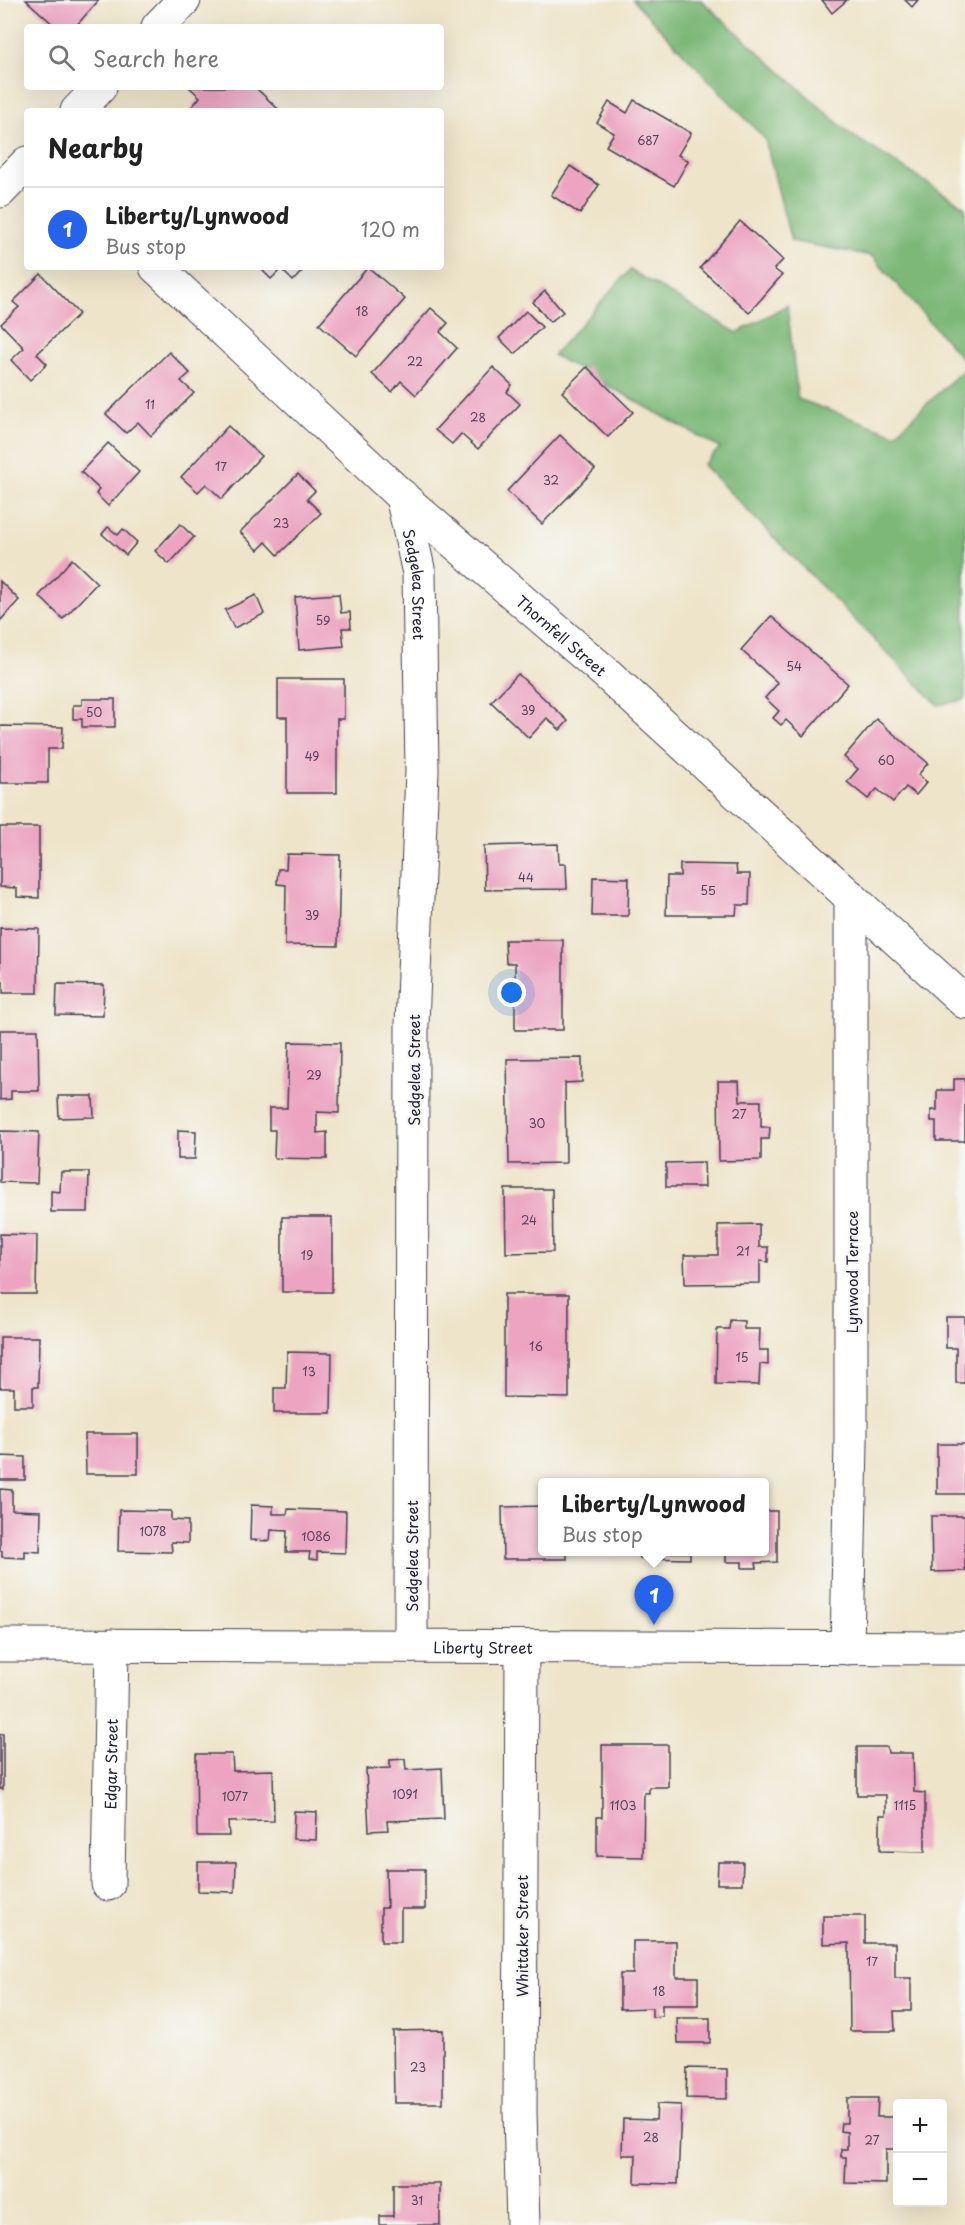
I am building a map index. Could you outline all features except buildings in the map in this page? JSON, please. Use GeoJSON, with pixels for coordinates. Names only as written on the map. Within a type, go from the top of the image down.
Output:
{"type":"FeatureCollection","features":[{"type":"Feature","properties":{"kind":"street"},"geometry":{"type":"LineString","coordinates":[[161,24],[184,0]]}},
{"type":"Feature","properties":{"kind":"street"},"geometry":{"type":"LineString","coordinates":[[80,108],[97,90]]}},
{"type":"Feature","properties":{"kind":"street"},"geometry":{"type":"LineString","coordinates":[[0,191],[24,166]]}},
{"type":"Feature","properties":{"kind":"street","name":"Thornfell Street"},"geometry":{"type":"LineString","coordinates":[[159,270],[402,496],[607,674],[965,1002]]}},
{"type":"Feature","properties":{"kind":"street","name":"Sedgelea Street"},"geometry":{"type":"LineString","coordinates":[[402,496],[419,573],[422,771],[412,1025],[411,1646]]}},
{"type":"Feature","properties":{"kind":"street","name":"Lynwood Terrace"},"geometry":{"type":"LineString","coordinates":[[847,1648],[851,1440],[851,897]]}},
{"type":"Feature","properties":{"kind":"street","name":"Liberty Street"},"geometry":{"type":"LineString","coordinates":[[0,1645],[965,1648]]}},
{"type":"Feature","properties":{"kind":"street","name":"Edgar Street"},"geometry":{"type":"LineString","coordinates":[[108,1884],[112,1645]]}},
{"type":"Feature","properties":{"kind":"street","name":"Whittaker Street"},"geometry":{"type":"LineString","coordinates":[[522,1647],[520,2112],[523,2225]]}},
{"type":"Feature","properties":{"kind":"green space"},"geometry":{"type":"Polygon","coordinates":[[[633,0],[701,0],[850,134],[965,207],[965,362],[872,256],[791,241],[765,139],[633,0]]]}},
{"type":"Feature","properties":{"kind":"green space"},"geometry":{"type":"Polygon","coordinates":[[[630,270],[737,333],[787,305],[798,399],[895,434],[965,368],[965,700],[938,705],[703,465],[720,448],[553,355],[630,270]]]}},
{"type":"Feature","properties":{"kind":"place","name":"Liberty/Lynwood"},"geometry":{"type":"Point","coordinates":[654,1625]}}]}
